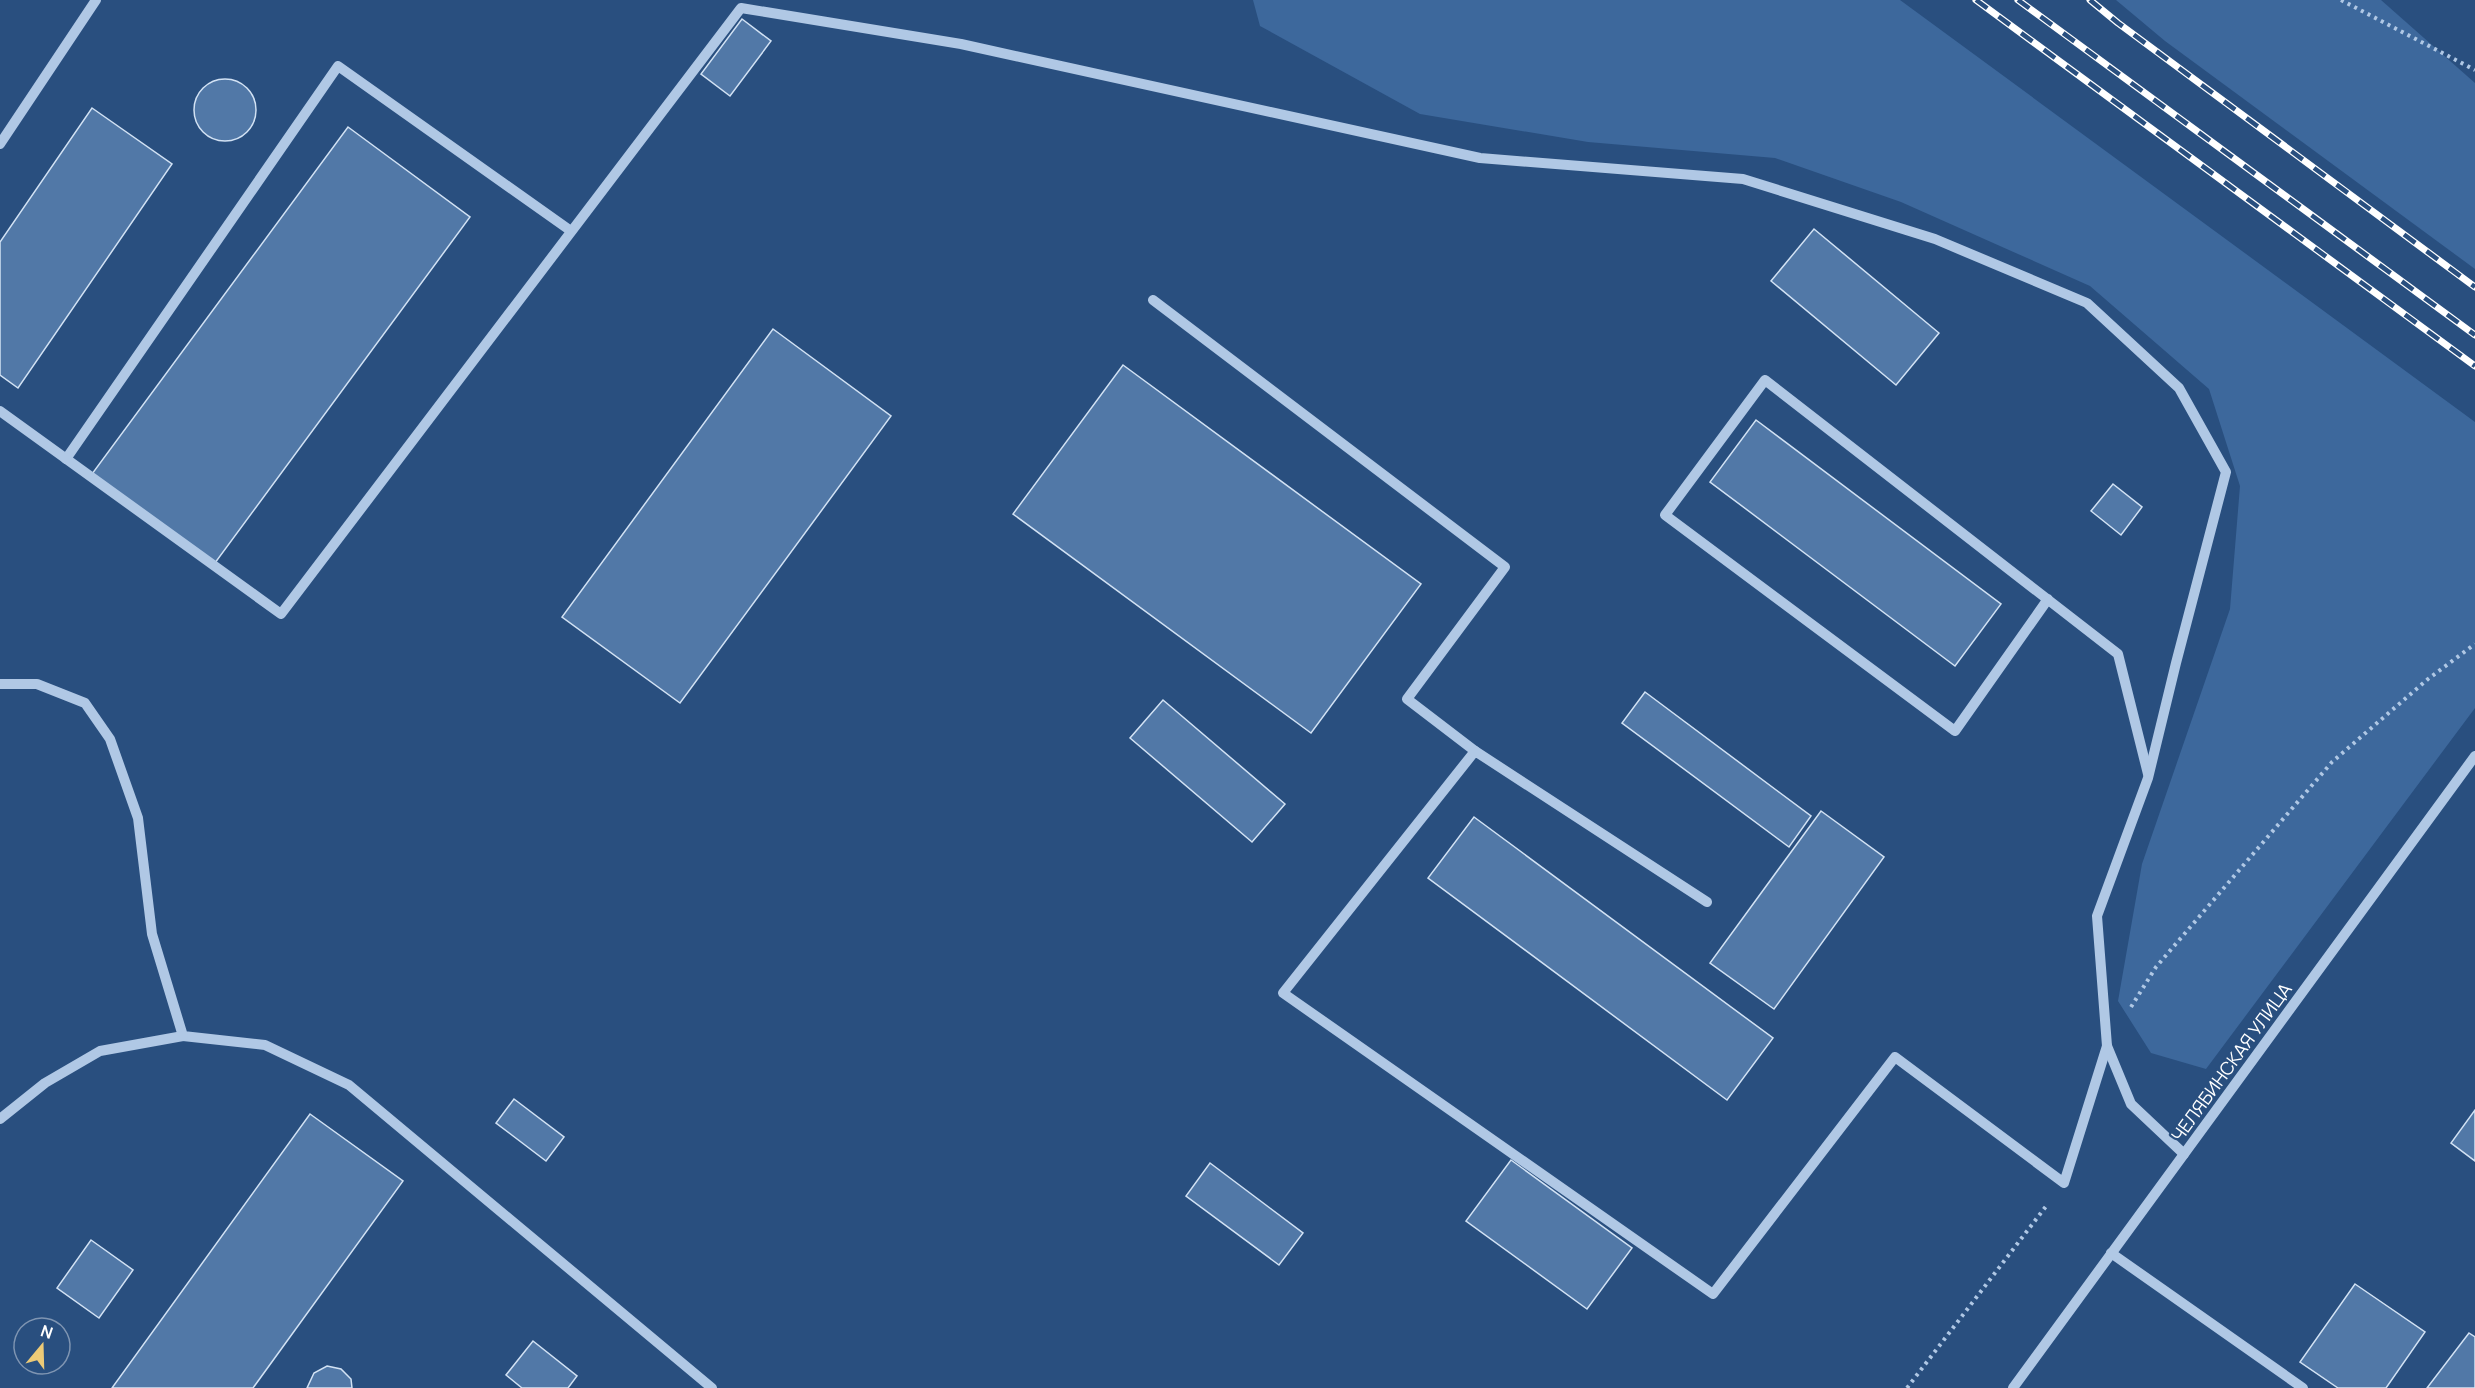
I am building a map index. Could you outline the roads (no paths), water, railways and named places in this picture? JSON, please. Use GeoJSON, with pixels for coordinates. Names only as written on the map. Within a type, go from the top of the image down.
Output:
{"type":"FeatureCollection","features":[{"type":"Feature","properties":{"kind":"street"},"geometry":{"type":"LineString","coordinates":[[0,144],[96,0]]}},
{"type":"Feature","properties":{"kind":"street"},"geometry":{"type":"LineString","coordinates":[[0,411],[281,614],[741,8],[961,44],[1480,158],[1743,179],[1935,239],[2087,303],[2179,388],[2226,472],[2148,778],[2097,916],[2107,1046],[2131,1104],[2184,1154]]}},
{"type":"Feature","properties":{"kind":"street"},"geometry":{"type":"LineString","coordinates":[[66,459],[338,66],[572,231]]}},
{"type":"Feature","properties":{"kind":"street"},"geometry":{"type":"LineString","coordinates":[[1153,300],[1505,567],[1407,699],[1475,751],[1707,902]]}},
{"type":"Feature","properties":{"kind":"street"},"geometry":{"type":"LineString","coordinates":[[2048,599],[1955,731],[1665,515],[1765,380],[2048,599],[2118,654],[2148,778]]}},
{"type":"Feature","properties":{"kind":"street"},"geometry":{"type":"LineString","coordinates":[[0,684],[37,684],[85,703],[110,739],[138,818],[152,934],[183,1036]]}},
{"type":"Feature","properties":{"kind":"street"},"geometry":{"type":"LineString","coordinates":[[1475,751],[1282,993],[1713,1294],[1895,1058],[2064,1183],[2107,1046]]}},
{"type":"Feature","properties":{"kind":"street","name":"ЧЕЛЯБИНСКАЯ УЛИЦА"},"geometry":{"type":"LineString","coordinates":[[2013,1388],[2475,756]]}},
{"type":"Feature","properties":{"kind":"street"},"geometry":{"type":"LineString","coordinates":[[0,1119],[45,1083],[100,1051],[183,1036],[265,1045],[349,1085],[712,1388]]}},
{"type":"Feature","properties":{"kind":"street"},"geometry":{"type":"LineString","coordinates":[[2110,1253],[2303,1388]]}},
{"type":"Feature","properties":{"kind":"railway"},"geometry":{"type":"LineString","coordinates":[[1976,0],[2475,366]]}},
{"type":"Feature","properties":{"kind":"railway"},"geometry":{"type":"LineString","coordinates":[[2018,0],[2475,335]]}},
{"type":"Feature","properties":{"kind":"railway"},"geometry":{"type":"LineString","coordinates":[[2090,0],[2475,287]]}}]}
